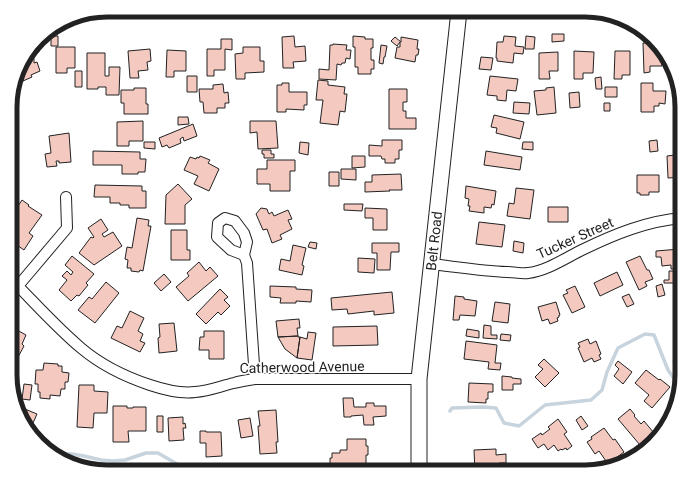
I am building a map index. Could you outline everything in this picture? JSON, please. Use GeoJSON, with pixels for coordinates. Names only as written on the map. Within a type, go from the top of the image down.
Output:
{"type":"FeatureCollection","features":[{"type":"Feature","properties":{"kind":"street","name":"Belt Road"},"geometry":{"type":"LineString","coordinates":[[419,465],[419,379],[458,17]]}},
{"type":"Feature","properties":{"kind":"street"},"geometry":{"type":"LineString","coordinates":[[17,280],[67,228],[66,197]]}},
{"type":"Feature","properties":{"kind":"street","name":"Tucker Street"},"geometry":{"type":"LineString","coordinates":[[431,264],[500,272],[528,273],[544,269],[597,242],[626,231],[655,222],[675,218]]}},
{"type":"Feature","properties":{"kind":"street"},"geometry":{"type":"LineString","coordinates":[[244,255],[247,263],[255,379]]}},
{"type":"Feature","properties":{"kind":"street","name":"Catherwood Avenue"},"geometry":{"type":"LineString","coordinates":[[17,286],[92,357],[120,373],[169,391],[195,392],[255,379],[419,379]]}},
{"type":"Feature","properties":{"kind":"building"},"geometry":{"type":"Polygon","coordinates":[[[552,34],[564,34],[564,41],[552,42],[552,34]]]}},
{"type":"Feature","properties":{"kind":"building"},"geometry":{"type":"Polygon","coordinates":[[[58,36],[58,46],[51,46],[51,37],[58,36]]]}},
{"type":"Feature","properties":{"kind":"building"},"geometry":{"type":"Polygon","coordinates":[[[294,36],[295,47],[305,46],[306,61],[293,62],[294,68],[283,68],[282,37],[294,36]]]}},
{"type":"Feature","properties":{"kind":"building"},"geometry":{"type":"Polygon","coordinates":[[[353,36],[373,39],[371,60],[374,60],[374,69],[371,69],[371,74],[358,74],[358,67],[355,67],[355,47],[353,47],[353,36]]]}},
{"type":"Feature","properties":{"kind":"building"},"geometry":{"type":"Polygon","coordinates":[[[504,36],[516,37],[515,46],[524,47],[523,54],[514,53],[513,63],[497,61],[496,58],[497,42],[503,42],[504,36]]]}},
{"type":"Feature","properties":{"kind":"building"},"geometry":{"type":"Polygon","coordinates":[[[526,36],[535,37],[534,49],[525,49],[526,36]]]}},
{"type":"Feature","properties":{"kind":"building"},"geometry":{"type":"Polygon","coordinates":[[[395,37],[401,42],[401,37],[418,40],[417,49],[419,49],[415,62],[395,58],[397,47],[400,47],[400,42],[397,46],[391,41],[395,37]]]}},
{"type":"Feature","properties":{"kind":"building"},"geometry":{"type":"Polygon","coordinates":[[[221,39],[232,39],[232,50],[225,49],[225,70],[214,70],[214,76],[207,76],[207,49],[221,49],[221,39]]]}},
{"type":"Feature","properties":{"kind":"building"},"geometry":{"type":"Polygon","coordinates":[[[643,43],[649,43],[662,61],[662,66],[650,66],[650,72],[644,73],[643,43]]]}},
{"type":"Feature","properties":{"kind":"building"},"geometry":{"type":"Polygon","coordinates":[[[330,45],[347,45],[346,50],[351,50],[350,59],[346,58],[345,63],[342,63],[341,65],[337,64],[336,80],[319,79],[319,69],[329,70],[330,45]]]}},
{"type":"Feature","properties":{"kind":"building"},"geometry":{"type":"Polygon","coordinates":[[[381,45],[387,46],[383,64],[379,63],[381,45]]]}},
{"type":"Feature","properties":{"kind":"building"},"geometry":{"type":"Polygon","coordinates":[[[56,47],[75,47],[75,68],[67,68],[67,73],[56,73],[56,47]]]}},
{"type":"Feature","properties":{"kind":"building"},"geometry":{"type":"Polygon","coordinates":[[[243,47],[260,47],[260,61],[264,61],[264,72],[245,73],[245,79],[236,79],[235,54],[243,53],[243,47]]]}},
{"type":"Feature","properties":{"kind":"building"},"geometry":{"type":"Polygon","coordinates":[[[150,49],[151,61],[147,62],[148,70],[138,71],[139,78],[130,78],[128,51],[150,49]]]}},
{"type":"Feature","properties":{"kind":"building"},"geometry":{"type":"Polygon","coordinates":[[[167,50],[186,51],[186,71],[174,71],[174,77],[166,77],[167,50]]]}},
{"type":"Feature","properties":{"kind":"building"},"geometry":{"type":"Polygon","coordinates":[[[574,51],[594,52],[593,73],[583,73],[583,79],[574,79],[574,51]]]}},
{"type":"Feature","properties":{"kind":"building"},"geometry":{"type":"Polygon","coordinates":[[[615,51],[630,51],[630,75],[622,75],[622,79],[614,79],[615,51]]]}},
{"type":"Feature","properties":{"kind":"building"},"geometry":{"type":"Polygon","coordinates":[[[558,52],[558,71],[549,71],[550,79],[539,79],[539,53],[558,52]]]}},
{"type":"Feature","properties":{"kind":"building"},"geometry":{"type":"Polygon","coordinates":[[[87,53],[105,53],[105,76],[109,76],[109,67],[120,67],[119,95],[106,95],[106,87],[87,89],[87,53]]]}},
{"type":"Feature","properties":{"kind":"building"},"geometry":{"type":"Polygon","coordinates":[[[34,54],[34,63],[37,62],[40,71],[23,81],[22,78],[24,72],[34,54]]]}},
{"type":"Feature","properties":{"kind":"building"},"geometry":{"type":"Polygon","coordinates":[[[481,57],[493,58],[491,70],[479,69],[481,57]]]}},
{"type":"Feature","properties":{"kind":"building"},"geometry":{"type":"Polygon","coordinates":[[[75,71],[82,71],[82,87],[75,87],[75,71]]]}},
{"type":"Feature","properties":{"kind":"building"},"geometry":{"type":"Polygon","coordinates":[[[187,76],[197,76],[197,92],[187,92],[187,76]]]}},
{"type":"Feature","properties":{"kind":"building"},"geometry":{"type":"Polygon","coordinates":[[[490,76],[518,79],[516,91],[507,90],[506,101],[497,100],[497,96],[487,95],[490,76]]]}},
{"type":"Feature","properties":{"kind":"building"},"geometry":{"type":"Polygon","coordinates":[[[601,77],[602,89],[596,89],[595,78],[601,77]]]}},
{"type":"Feature","properties":{"kind":"building"},"geometry":{"type":"Polygon","coordinates":[[[318,80],[328,81],[328,85],[345,87],[344,94],[347,94],[345,112],[340,111],[338,125],[320,123],[323,100],[316,100],[318,80]]]}},
{"type":"Feature","properties":{"kind":"building"},"geometry":{"type":"Polygon","coordinates":[[[282,83],[289,83],[289,92],[307,92],[307,105],[304,105],[304,110],[286,109],[286,112],[277,112],[277,85],[282,85],[282,83]]]}},
{"type":"Feature","properties":{"kind":"building"},"geometry":{"type":"Polygon","coordinates":[[[641,83],[653,83],[653,91],[666,91],[665,104],[659,103],[659,106],[654,106],[654,112],[641,112],[641,83]]]}},
{"type":"Feature","properties":{"kind":"building"},"geometry":{"type":"Polygon","coordinates":[[[223,84],[224,93],[228,92],[229,103],[225,103],[225,108],[217,108],[217,113],[204,113],[203,102],[200,102],[199,89],[213,89],[213,85],[223,84]]]}},
{"type":"Feature","properties":{"kind":"building"},"geometry":{"type":"Polygon","coordinates":[[[554,87],[556,113],[537,115],[534,91],[546,90],[546,88],[554,87]]]}},
{"type":"Feature","properties":{"kind":"building"},"geometry":{"type":"Polygon","coordinates":[[[605,87],[617,87],[617,97],[605,97],[605,87]]]}},
{"type":"Feature","properties":{"kind":"building"},"geometry":{"type":"Polygon","coordinates":[[[134,88],[146,88],[146,104],[148,104],[148,114],[124,114],[124,103],[121,103],[121,90],[134,90],[134,88]]]}},
{"type":"Feature","properties":{"kind":"building"},"geometry":{"type":"Polygon","coordinates":[[[389,89],[407,89],[407,102],[403,102],[403,111],[406,111],[406,118],[416,118],[416,129],[389,129],[389,89]]]}},
{"type":"Feature","properties":{"kind":"building"},"geometry":{"type":"Polygon","coordinates":[[[579,92],[580,107],[570,108],[569,93],[579,92]]]}},
{"type":"Feature","properties":{"kind":"building"},"geometry":{"type":"Polygon","coordinates":[[[514,102],[530,103],[529,114],[513,113],[514,102]]]}},
{"type":"Feature","properties":{"kind":"building"},"geometry":{"type":"Polygon","coordinates":[[[604,103],[610,103],[610,111],[604,111],[604,103]]]}},
{"type":"Feature","properties":{"kind":"building"},"geometry":{"type":"Polygon","coordinates":[[[494,115],[524,122],[520,139],[496,133],[497,128],[491,127],[494,115]]]}},
{"type":"Feature","properties":{"kind":"building"},"geometry":{"type":"Polygon","coordinates":[[[178,117],[188,117],[189,124],[178,125],[178,117]]]}},
{"type":"Feature","properties":{"kind":"building"},"geometry":{"type":"Polygon","coordinates":[[[143,121],[143,141],[129,141],[129,146],[117,146],[117,122],[143,121]]]}},
{"type":"Feature","properties":{"kind":"building"},"geometry":{"type":"Polygon","coordinates":[[[250,121],[276,121],[278,148],[258,149],[257,132],[250,133],[250,121]]]}},
{"type":"Feature","properties":{"kind":"building"},"geometry":{"type":"Polygon","coordinates":[[[193,124],[197,136],[184,141],[183,137],[180,139],[181,143],[169,148],[167,145],[162,147],[159,138],[193,124]]]}},
{"type":"Feature","properties":{"kind":"building"},"geometry":{"type":"Polygon","coordinates":[[[69,133],[71,162],[59,163],[59,161],[56,161],[57,166],[47,167],[45,154],[51,153],[49,136],[69,133]]]}},
{"type":"Feature","properties":{"kind":"building"},"geometry":{"type":"Polygon","coordinates":[[[382,140],[402,140],[402,150],[399,150],[399,159],[395,159],[395,163],[385,163],[385,159],[382,159],[381,156],[369,156],[369,145],[382,146],[382,140]]]}},
{"type":"Feature","properties":{"kind":"building"},"geometry":{"type":"Polygon","coordinates":[[[657,140],[658,151],[650,152],[649,141],[657,140]]]}},
{"type":"Feature","properties":{"kind":"building"},"geometry":{"type":"Polygon","coordinates":[[[144,142],[155,142],[155,149],[144,148],[144,142]]]}},
{"type":"Feature","properties":{"kind":"building"},"geometry":{"type":"Polygon","coordinates":[[[300,142],[309,143],[308,155],[299,153],[300,142]]]}},
{"type":"Feature","properties":{"kind":"building"},"geometry":{"type":"Polygon","coordinates":[[[523,142],[533,142],[533,150],[522,149],[523,142]]]}},
{"type":"Feature","properties":{"kind":"building"},"geometry":{"type":"Polygon","coordinates":[[[262,150],[271,150],[271,154],[274,154],[274,158],[264,158],[262,150]]]}},
{"type":"Feature","properties":{"kind":"building"},"geometry":{"type":"Polygon","coordinates":[[[93,151],[140,152],[140,159],[146,159],[145,172],[138,172],[138,174],[122,174],[122,165],[93,165],[93,151]]]}},
{"type":"Feature","properties":{"kind":"building"},"geometry":{"type":"Polygon","coordinates":[[[486,151],[522,157],[520,170],[484,165],[486,151]]]}},
{"type":"Feature","properties":{"kind":"building"},"geometry":{"type":"Polygon","coordinates":[[[675,155],[675,178],[668,178],[667,156],[675,155]]]}},
{"type":"Feature","properties":{"kind":"building"},"geometry":{"type":"Polygon","coordinates":[[[200,156],[210,160],[208,163],[219,169],[209,191],[194,184],[198,176],[184,170],[190,157],[196,159],[200,156]]]}},
{"type":"Feature","properties":{"kind":"building"},"geometry":{"type":"Polygon","coordinates":[[[352,156],[365,156],[365,167],[352,168],[352,156]]]}},
{"type":"Feature","properties":{"kind":"building"},"geometry":{"type":"Polygon","coordinates":[[[267,160],[295,160],[295,171],[290,171],[290,191],[270,191],[270,184],[257,184],[257,169],[267,169],[267,160]]]}},
{"type":"Feature","properties":{"kind":"building"},"geometry":{"type":"Polygon","coordinates":[[[341,169],[356,169],[356,180],[341,179],[341,169]]]}},
{"type":"Feature","properties":{"kind":"building"},"geometry":{"type":"Polygon","coordinates":[[[329,172],[339,172],[339,186],[329,186],[329,172]]]}},
{"type":"Feature","properties":{"kind":"building"},"geometry":{"type":"Polygon","coordinates":[[[401,174],[402,190],[365,192],[365,182],[372,182],[372,175],[401,174]]]}},
{"type":"Feature","properties":{"kind":"building"},"geometry":{"type":"Polygon","coordinates":[[[637,175],[659,175],[659,192],[649,192],[649,195],[640,195],[640,193],[637,193],[637,175]]]}},
{"type":"Feature","properties":{"kind":"building"},"geometry":{"type":"Polygon","coordinates":[[[178,184],[192,199],[185,205],[185,224],[165,224],[166,195],[178,184]]]}},
{"type":"Feature","properties":{"kind":"building"},"geometry":{"type":"Polygon","coordinates":[[[95,185],[142,186],[142,191],[146,191],[146,208],[129,208],[129,205],[110,203],[110,197],[94,197],[95,185]]]}},
{"type":"Feature","properties":{"kind":"building"},"geometry":{"type":"Polygon","coordinates":[[[466,186],[496,191],[494,205],[492,204],[491,208],[484,207],[484,213],[469,211],[469,199],[465,198],[466,186]]]}},
{"type":"Feature","properties":{"kind":"building"},"geometry":{"type":"Polygon","coordinates":[[[516,188],[534,190],[530,219],[507,216],[509,203],[514,204],[516,188]]]}},
{"type":"Feature","properties":{"kind":"building"},"geometry":{"type":"Polygon","coordinates":[[[22,200],[42,215],[29,233],[33,236],[24,250],[17,245],[17,208],[22,200]]]}},
{"type":"Feature","properties":{"kind":"building"},"geometry":{"type":"Polygon","coordinates":[[[344,204],[363,204],[362,211],[344,210],[344,204]]]}},
{"type":"Feature","properties":{"kind":"building"},"geometry":{"type":"Polygon","coordinates":[[[548,207],[568,207],[568,222],[548,222],[548,207]]]}},
{"type":"Feature","properties":{"kind":"building"},"geometry":{"type":"Polygon","coordinates":[[[261,208],[267,209],[269,214],[272,212],[274,216],[288,210],[292,219],[288,220],[292,229],[280,235],[282,239],[272,243],[267,229],[263,230],[256,214],[261,208]]]}},
{"type":"Feature","properties":{"kind":"building"},"geometry":{"type":"Polygon","coordinates":[[[365,208],[387,209],[387,230],[373,230],[373,218],[365,218],[365,208]]]}},
{"type":"Feature","properties":{"kind":"building"},"geometry":{"type":"Polygon","coordinates":[[[137,218],[149,220],[148,226],[151,226],[143,271],[140,270],[139,272],[131,271],[131,268],[127,268],[128,260],[125,259],[127,247],[132,248],[137,218]]]}},
{"type":"Feature","properties":{"kind":"building"},"geometry":{"type":"Polygon","coordinates":[[[101,219],[108,230],[102,234],[104,237],[113,232],[122,246],[94,265],[79,253],[91,237],[94,237],[88,228],[101,219]]]}},
{"type":"Feature","properties":{"kind":"building"},"geometry":{"type":"Polygon","coordinates":[[[479,222],[505,225],[502,247],[476,244],[479,222]]]}},
{"type":"Feature","properties":{"kind":"building"},"geometry":{"type":"Polygon","coordinates":[[[171,230],[187,230],[187,250],[190,250],[190,260],[171,260],[171,230]]]}},
{"type":"Feature","properties":{"kind":"building"},"geometry":{"type":"Polygon","coordinates":[[[514,241],[524,243],[523,253],[513,251],[514,241]]]}},
{"type":"Feature","properties":{"kind":"building"},"geometry":{"type":"Polygon","coordinates":[[[310,242],[317,243],[316,249],[308,247],[310,242]]]}},
{"type":"Feature","properties":{"kind":"building"},"geometry":{"type":"Polygon","coordinates":[[[372,243],[399,243],[399,252],[391,252],[390,270],[377,270],[377,253],[372,253],[372,243]]]}},
{"type":"Feature","properties":{"kind":"building"},"geometry":{"type":"Polygon","coordinates":[[[293,245],[306,248],[302,265],[304,266],[302,275],[279,270],[281,259],[290,261],[293,245]]]}},
{"type":"Feature","properties":{"kind":"building"},"geometry":{"type":"Polygon","coordinates":[[[675,249],[675,269],[671,269],[671,265],[662,266],[661,257],[656,257],[656,251],[675,249]]]}},
{"type":"Feature","properties":{"kind":"building"},"geometry":{"type":"Polygon","coordinates":[[[72,256],[94,274],[86,283],[88,285],[79,296],[77,295],[71,301],[59,290],[67,280],[62,276],[67,271],[71,275],[73,272],[65,265],[72,256]]]}},
{"type":"Feature","properties":{"kind":"building"},"geometry":{"type":"Polygon","coordinates":[[[640,256],[653,279],[645,282],[647,286],[639,290],[626,262],[640,256]]]}},
{"type":"Feature","properties":{"kind":"building"},"geometry":{"type":"Polygon","coordinates":[[[358,258],[375,259],[374,273],[358,272],[358,258]]]}},
{"type":"Feature","properties":{"kind":"building"},"geometry":{"type":"Polygon","coordinates":[[[199,262],[206,271],[210,267],[218,276],[188,301],[176,287],[189,276],[187,273],[199,262]]]}},
{"type":"Feature","properties":{"kind":"building"},"geometry":{"type":"Polygon","coordinates":[[[669,271],[675,271],[675,283],[664,283],[664,280],[669,280],[669,271]]]}},
{"type":"Feature","properties":{"kind":"building"},"geometry":{"type":"Polygon","coordinates":[[[617,272],[623,285],[600,296],[594,283],[617,272]]]}},
{"type":"Feature","properties":{"kind":"building"},"geometry":{"type":"Polygon","coordinates":[[[164,274],[171,282],[161,291],[154,283],[164,274]]]}},
{"type":"Feature","properties":{"kind":"building"},"geometry":{"type":"Polygon","coordinates":[[[106,282],[119,293],[95,323],[78,310],[89,297],[92,299],[106,282]]]}},
{"type":"Feature","properties":{"kind":"building"},"geometry":{"type":"Polygon","coordinates":[[[662,284],[665,295],[658,297],[656,286],[662,284]]]}},
{"type":"Feature","properties":{"kind":"building"},"geometry":{"type":"Polygon","coordinates":[[[270,286],[296,287],[296,289],[312,290],[311,302],[296,301],[296,303],[280,303],[281,298],[270,297],[270,286]]]}},
{"type":"Feature","properties":{"kind":"building"},"geometry":{"type":"Polygon","coordinates":[[[575,286],[585,307],[572,313],[563,295],[568,293],[566,290],[575,286]]]}},
{"type":"Feature","properties":{"kind":"building"},"geometry":{"type":"Polygon","coordinates":[[[220,289],[228,297],[224,300],[230,306],[221,315],[218,312],[206,324],[196,314],[220,289]]]}},
{"type":"Feature","properties":{"kind":"building"},"geometry":{"type":"Polygon","coordinates":[[[392,292],[394,313],[374,315],[374,311],[348,314],[347,309],[332,310],[331,298],[392,292]]]}},
{"type":"Feature","properties":{"kind":"building"},"geometry":{"type":"Polygon","coordinates":[[[629,294],[634,304],[627,307],[622,297],[629,294]]]}},
{"type":"Feature","properties":{"kind":"building"},"geometry":{"type":"Polygon","coordinates":[[[455,296],[477,301],[475,316],[460,315],[459,320],[453,320],[455,296]]]}},
{"type":"Feature","properties":{"kind":"building"},"geometry":{"type":"Polygon","coordinates":[[[495,302],[510,304],[508,323],[492,321],[495,302]]]}},
{"type":"Feature","properties":{"kind":"building"},"geometry":{"type":"Polygon","coordinates":[[[556,302],[560,315],[557,318],[558,321],[550,324],[548,319],[542,321],[538,307],[556,302]]]}},
{"type":"Feature","properties":{"kind":"building"},"geometry":{"type":"Polygon","coordinates":[[[130,311],[144,318],[138,331],[143,334],[140,341],[145,343],[140,352],[111,338],[117,326],[122,328],[130,311]]]}},
{"type":"Feature","properties":{"kind":"building"},"geometry":{"type":"Polygon","coordinates":[[[299,319],[300,328],[297,328],[298,336],[278,337],[276,321],[299,319]]]}},
{"type":"Feature","properties":{"kind":"building"},"geometry":{"type":"Polygon","coordinates":[[[174,323],[177,351],[159,353],[159,324],[174,323]]]}},
{"type":"Feature","properties":{"kind":"building"},"geometry":{"type":"Polygon","coordinates":[[[484,325],[491,326],[491,335],[497,335],[497,339],[483,338],[484,325]]]}},
{"type":"Feature","properties":{"kind":"building"},"geometry":{"type":"Polygon","coordinates":[[[377,326],[378,345],[333,346],[333,327],[377,326]]]}},
{"type":"Feature","properties":{"kind":"building"},"geometry":{"type":"Polygon","coordinates":[[[467,329],[479,331],[479,338],[466,336],[467,329]]]}},
{"type":"Feature","properties":{"kind":"building"},"geometry":{"type":"Polygon","coordinates":[[[17,330],[26,335],[22,344],[24,346],[17,359],[17,330]]]}},
{"type":"Feature","properties":{"kind":"building"},"geometry":{"type":"Polygon","coordinates":[[[204,331],[224,331],[224,359],[209,359],[209,350],[199,350],[200,337],[204,337],[204,331]]]}},
{"type":"Feature","properties":{"kind":"building"},"geometry":{"type":"Polygon","coordinates":[[[308,332],[316,333],[312,360],[297,358],[300,337],[307,339],[308,332]]]}},
{"type":"Feature","properties":{"kind":"building"},"geometry":{"type":"Polygon","coordinates":[[[501,334],[511,335],[510,341],[500,340],[501,334]]]}},
{"type":"Feature","properties":{"kind":"building"},"geometry":{"type":"Polygon","coordinates":[[[278,337],[300,337],[297,358],[285,349],[278,337]]]}},
{"type":"Feature","properties":{"kind":"building"},"geometry":{"type":"Polygon","coordinates":[[[588,339],[590,344],[596,341],[601,354],[599,355],[601,359],[594,362],[592,358],[584,362],[578,348],[580,347],[578,343],[588,339]]]}},
{"type":"Feature","properties":{"kind":"building"},"geometry":{"type":"Polygon","coordinates":[[[466,341],[497,345],[495,363],[501,363],[500,370],[488,369],[489,362],[464,359],[466,341]]]}},
{"type":"Feature","properties":{"kind":"building"},"geometry":{"type":"Polygon","coordinates":[[[544,359],[559,373],[545,387],[535,377],[543,369],[538,365],[544,359]]]}},
{"type":"Feature","properties":{"kind":"building"},"geometry":{"type":"Polygon","coordinates":[[[618,361],[632,372],[623,384],[614,376],[619,369],[615,365],[618,361]]]}},
{"type":"Feature","properties":{"kind":"building"},"geometry":{"type":"Polygon","coordinates":[[[44,363],[58,364],[58,366],[62,366],[62,372],[69,373],[68,382],[65,382],[65,389],[61,389],[60,396],[50,395],[50,399],[40,398],[38,384],[35,384],[36,370],[43,370],[44,363]]]}},
{"type":"Feature","properties":{"kind":"building"},"geometry":{"type":"Polygon","coordinates":[[[646,370],[670,387],[652,408],[644,401],[649,395],[635,383],[646,370]]]}},
{"type":"Feature","properties":{"kind":"building"},"geometry":{"type":"Polygon","coordinates":[[[502,376],[521,379],[521,384],[513,384],[513,390],[502,390],[502,376]]]}},
{"type":"Feature","properties":{"kind":"building"},"geometry":{"type":"Polygon","coordinates":[[[469,383],[493,384],[493,392],[488,392],[488,399],[486,399],[486,403],[468,402],[469,383]]]}},
{"type":"Feature","properties":{"kind":"building"},"geometry":{"type":"Polygon","coordinates":[[[24,384],[32,385],[30,400],[22,399],[24,384]]]}},
{"type":"Feature","properties":{"kind":"building"},"geometry":{"type":"Polygon","coordinates":[[[79,385],[94,385],[94,391],[108,392],[107,413],[94,413],[93,428],[77,427],[79,385]]]}},
{"type":"Feature","properties":{"kind":"building"},"geometry":{"type":"Polygon","coordinates":[[[343,398],[353,398],[354,407],[366,407],[366,403],[374,403],[374,406],[386,406],[386,416],[373,417],[374,425],[364,425],[363,415],[344,417],[343,398]]]}},
{"type":"Feature","properties":{"kind":"building"},"geometry":{"type":"Polygon","coordinates":[[[113,406],[127,406],[127,408],[146,407],[146,431],[128,431],[129,442],[113,442],[113,406]]]}},
{"type":"Feature","properties":{"kind":"building"},"geometry":{"type":"Polygon","coordinates":[[[23,408],[37,414],[33,423],[29,420],[23,408]]]}},
{"type":"Feature","properties":{"kind":"building"},"geometry":{"type":"Polygon","coordinates":[[[630,409],[641,424],[644,421],[654,433],[640,445],[618,419],[630,409]]]}},
{"type":"Feature","properties":{"kind":"building"},"geometry":{"type":"Polygon","coordinates":[[[276,410],[278,442],[276,442],[277,453],[260,454],[258,426],[260,426],[258,411],[276,410]]]}},
{"type":"Feature","properties":{"kind":"building"},"geometry":{"type":"Polygon","coordinates":[[[157,416],[163,416],[163,432],[157,432],[157,416]]]}},
{"type":"Feature","properties":{"kind":"building"},"geometry":{"type":"Polygon","coordinates":[[[581,416],[588,426],[582,430],[576,420],[581,416]]]}},
{"type":"Feature","properties":{"kind":"building"},"geometry":{"type":"Polygon","coordinates":[[[183,417],[183,424],[185,423],[186,428],[183,428],[184,440],[169,441],[168,418],[183,417]]]}},
{"type":"Feature","properties":{"kind":"building"},"geometry":{"type":"Polygon","coordinates":[[[250,418],[253,436],[241,438],[238,420],[250,418]]]}},
{"type":"Feature","properties":{"kind":"building"},"geometry":{"type":"Polygon","coordinates":[[[558,419],[567,432],[564,434],[572,446],[567,450],[566,448],[558,451],[554,445],[548,450],[544,444],[538,448],[532,439],[541,433],[542,435],[550,429],[548,427],[558,419]]]}},
{"type":"Feature","properties":{"kind":"building"},"geometry":{"type":"Polygon","coordinates":[[[604,428],[613,440],[615,439],[624,452],[613,461],[607,462],[599,451],[595,454],[587,442],[592,439],[591,437],[604,428]]]}},
{"type":"Feature","properties":{"kind":"building"},"geometry":{"type":"Polygon","coordinates":[[[200,431],[221,432],[222,456],[206,457],[206,443],[200,443],[200,431]]]}},
{"type":"Feature","properties":{"kind":"building"},"geometry":{"type":"Polygon","coordinates":[[[347,439],[366,439],[368,455],[366,455],[366,464],[330,464],[332,453],[340,453],[340,450],[347,450],[347,439]]]}},
{"type":"Feature","properties":{"kind":"building"},"geometry":{"type":"Polygon","coordinates":[[[496,449],[496,455],[506,454],[506,463],[499,463],[499,465],[475,465],[474,450],[496,449]]]}},
{"type":"Feature","properties":{"kind":"waterway"},"geometry":{"type":"LineString","coordinates":[[450,411],[452,408],[496,408],[504,423],[519,426],[545,405],[591,400],[602,390],[607,372],[618,348],[645,334],[654,335],[668,370],[675,380]]}},
{"type":"Feature","properties":{"kind":"waterway"},"geometry":{"type":"LineString","coordinates":[[63,454],[113,461],[125,460],[146,453],[158,453],[179,465]]}}]}
